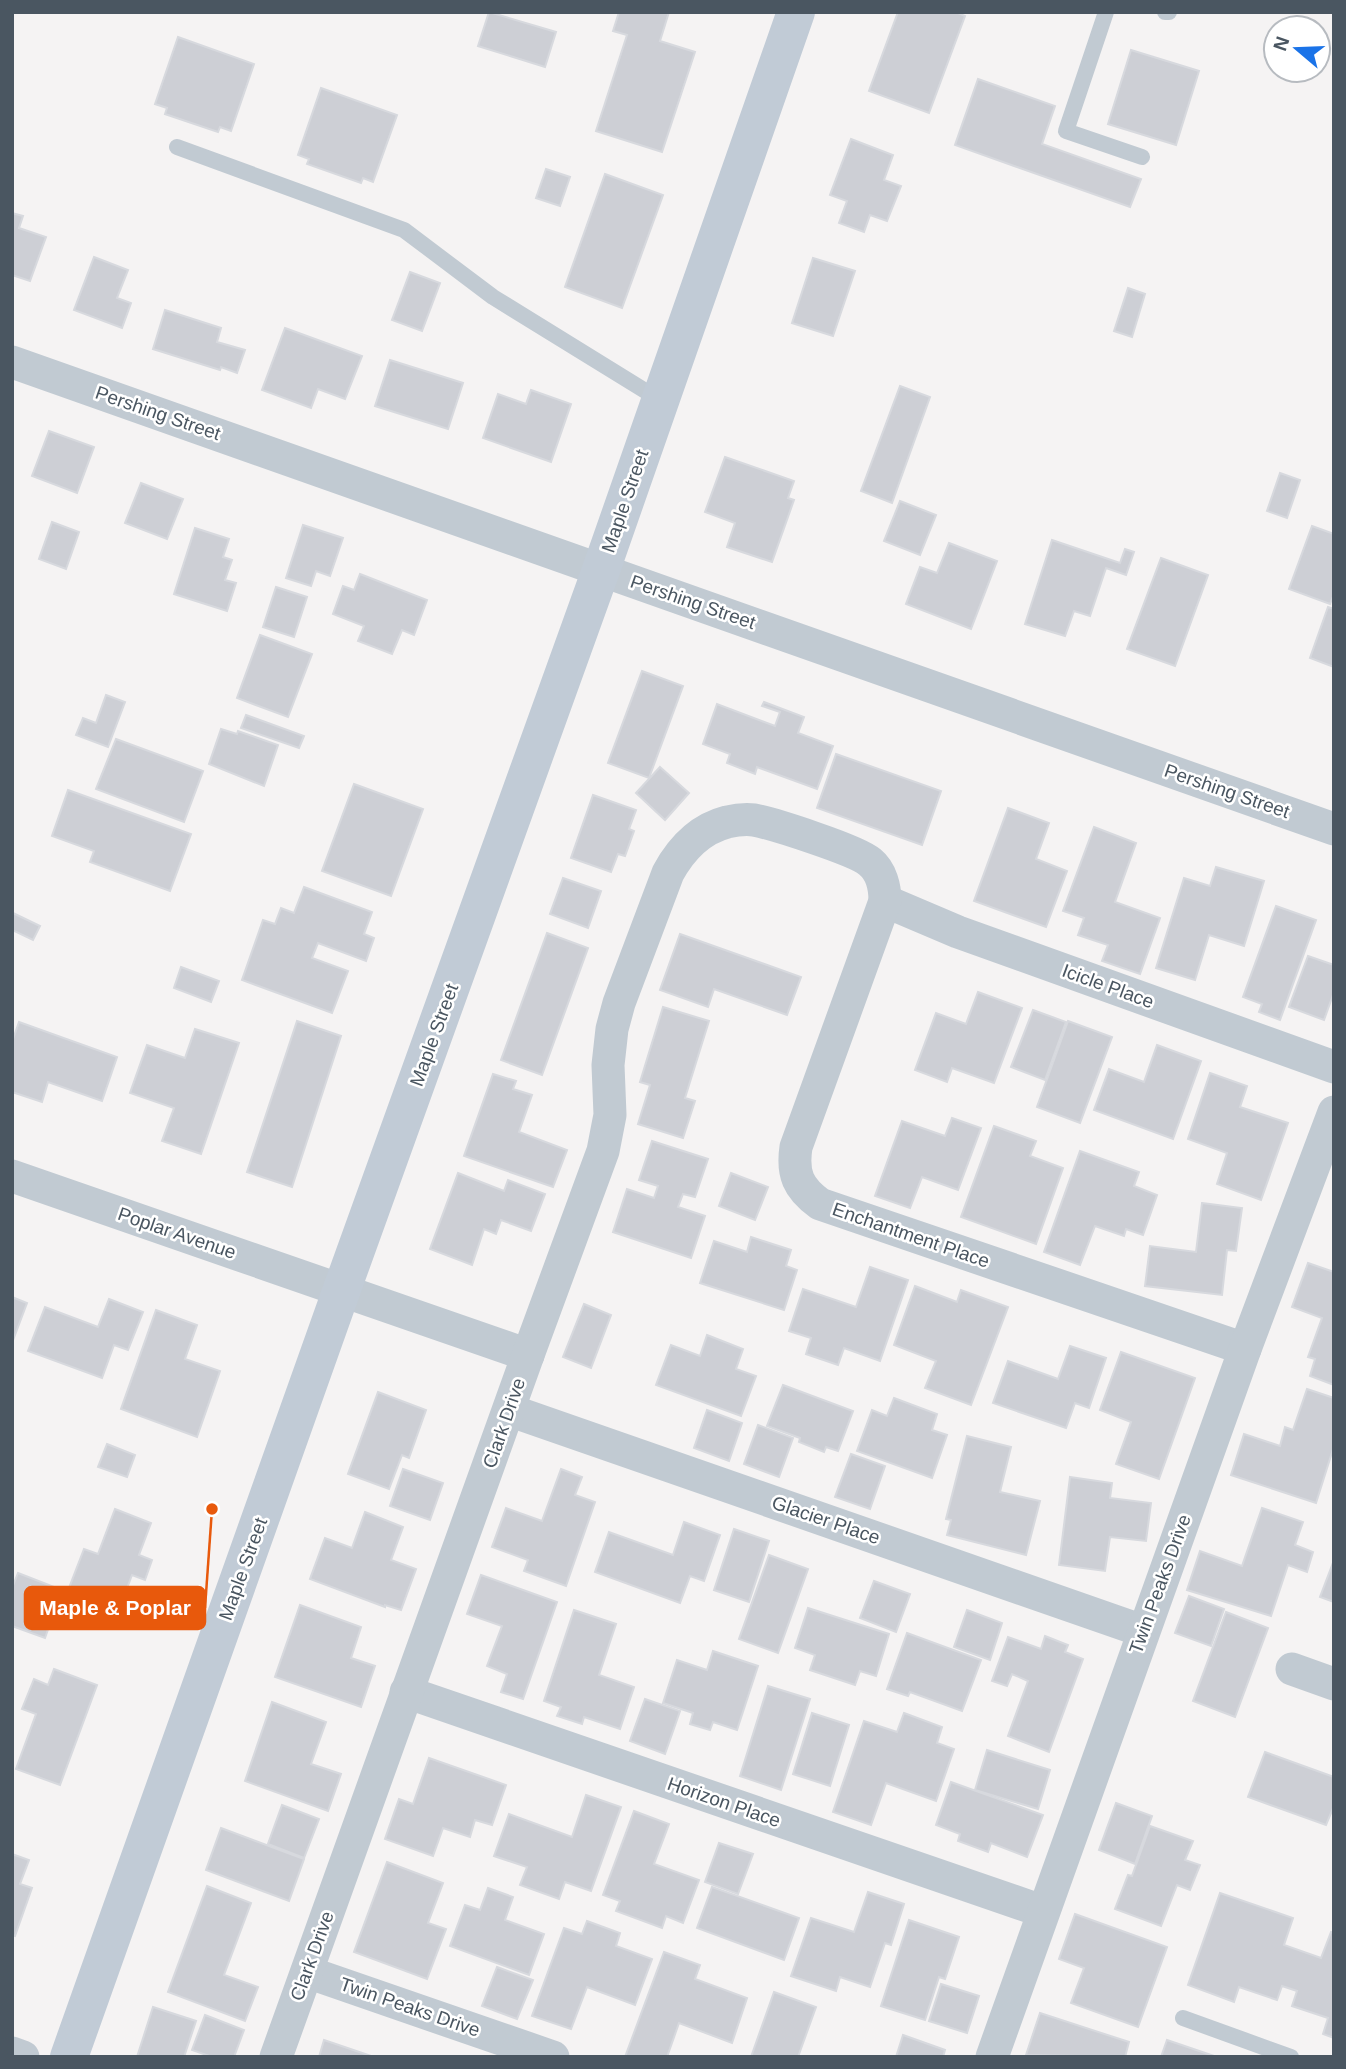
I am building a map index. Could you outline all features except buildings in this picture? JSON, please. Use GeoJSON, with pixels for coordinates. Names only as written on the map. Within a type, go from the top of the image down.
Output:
{"type":"FeatureCollection","features":[{"type":"Feature","properties":{"kind":"street","name":"Maple Street"},"geometry":{"type":"LineString","coordinates":[[69,2057],[601,570],[796,12]]}},
{"type":"Feature","properties":{"kind":"street","name":"Pershing Street"},"geometry":{"type":"LineString","coordinates":[[12,362],[1334,829]]}},
{"type":"Feature","properties":{"kind":"street","name":"Clark Drive"},"geometry":{"type":"LineString","coordinates":[[276,2057],[527,1355],[603,1151],[610,1115],[608,1065],[612,1030],[619,1003],[661,888],[677,858],[697,837],[709,829],[742,819],[768,824],[861,855],[876,868],[883,883],[885,901]]}},
{"type":"Feature","properties":{"kind":"street","name":"Icicle Place"},"geometry":{"type":"LineString","coordinates":[[885,901],[958,932],[1334,1068]]}},
{"type":"Feature","properties":{"kind":"street","name":"Enchantment Place"},"geometry":{"type":"LineString","coordinates":[[885,901],[796,1147],[793,1165],[807,1194],[820,1204],[1245,1349]]}},
{"type":"Feature","properties":{"kind":"street","name":"Twin Peaks Drive"},"geometry":{"type":"LineString","coordinates":[[992,2057],[1245,1349],[1334,1112]]}},
{"type":"Feature","properties":{"kind":"street","name":"Poplar Avenue"},"geometry":{"type":"LineString","coordinates":[[12,1176],[342,1289]]}},
{"type":"Feature","properties":{"kind":"street"},"geometry":{"type":"LineString","coordinates":[[342,1289],[527,1355]]}},
{"type":"Feature","properties":{"kind":"street","name":"Glacier Place"},"geometry":{"type":"LineString","coordinates":[[509,1409],[1143,1631]]}},
{"type":"Feature","properties":{"kind":"street"},"geometry":{"type":"LineString","coordinates":[[1292,1669],[1334,1684]]}},
{"type":"Feature","properties":{"kind":"street","name":"Horizon Place"},"geometry":{"type":"LineString","coordinates":[[406,1692],[1042,1911]]}},
{"type":"Feature","properties":{"kind":"street","name":"Twin Peaks Drive"},"geometry":{"type":"LineString","coordinates":[[307,1972],[553,2057]]}},
{"type":"Feature","properties":{"kind":"street"},"geometry":{"type":"LineString","coordinates":[[12,2053],[23,2057]]}},
{"type":"Feature","properties":{"kind":"lane"},"geometry":{"type":"LineString","coordinates":[[1106,12],[1066,131],[1142,157]]}},
{"type":"Feature","properties":{"kind":"lane"},"geometry":{"type":"LineString","coordinates":[[177,147],[404,230],[493,297],[660,400]]}},
{"type":"Feature","properties":{"kind":"lane"},"geometry":{"type":"LineString","coordinates":[[1183,2018],[1291,2057]]}},
{"type":"Feature","properties":{"kind":"place","name":"Maple & Poplar"},"geometry":{"type":"Point","coordinates":[212,1509]}}]}
